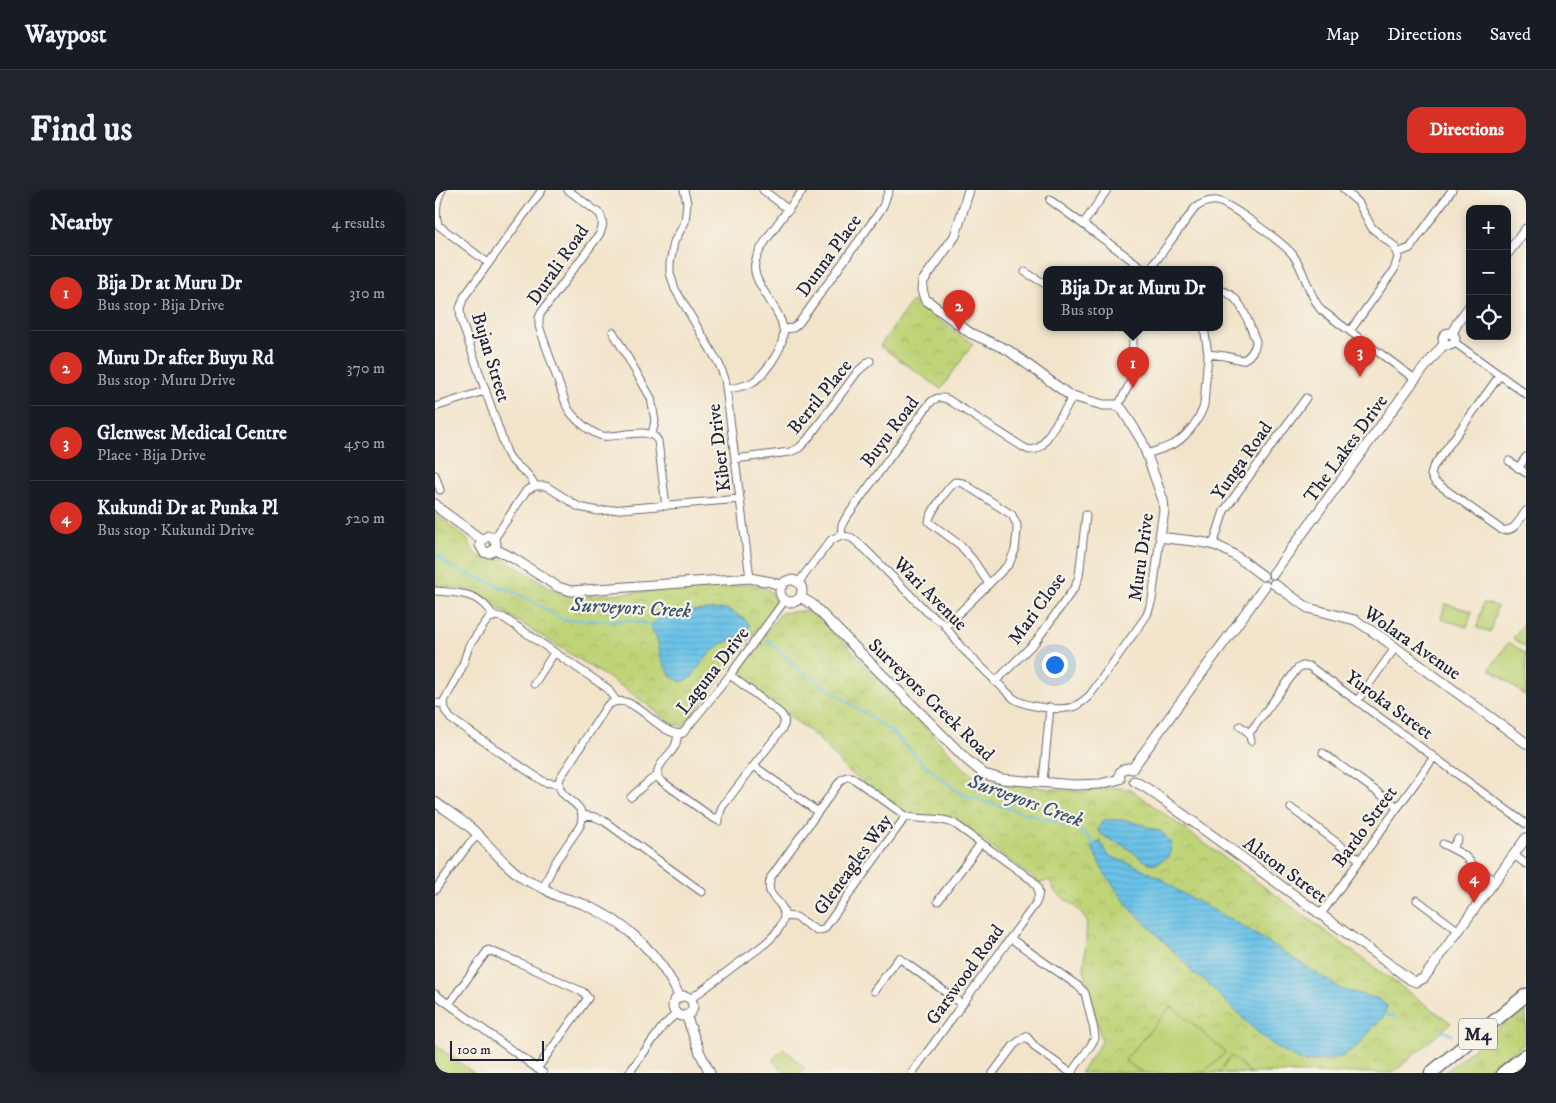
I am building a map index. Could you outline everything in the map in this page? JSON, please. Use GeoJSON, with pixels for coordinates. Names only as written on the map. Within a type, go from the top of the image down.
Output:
{"type":"FeatureCollection","features":[{"type":"Feature","properties":{"kind":"highway","name":"M4"},"geometry":{"type":"LineString","coordinates":[[1431,1073],[1526,995]]}},
{"type":"Feature","properties":{"kind":"highway","name":"M4"},"geometry":{"type":"LineString","coordinates":[[1503,1073],[1526,1055]]}},
{"type":"Feature","properties":{"kind":"street"},"geometry":{"type":"LineString","coordinates":[[442,190],[437,200],[436,222],[441,228],[488,263]]}},
{"type":"Feature","properties":{"kind":"street","name":"Bujan Street"},"geometry":{"type":"LineString","coordinates":[[535,486],[529,475],[513,463],[507,454],[484,391],[461,320],[459,308],[464,297],[542,190]]}},
{"type":"Feature","properties":{"kind":"street","name":"Durali Road"},"geometry":{"type":"LineString","coordinates":[[569,190],[598,212],[602,217],[603,226],[599,235],[541,313],[539,326],[565,401],[569,411],[575,418],[600,435],[611,436],[647,432],[652,434]]}},
{"type":"Feature","properties":{"kind":"street","name":"Kiber Drive"},"geometry":{"type":"LineString","coordinates":[[535,486],[548,487],[574,505],[595,511],[740,499],[725,379],[719,364],[675,289],[670,274],[673,245],[685,219],[687,203],[683,190]]}},
{"type":"Feature","properties":{"kind":"street"},"geometry":{"type":"LineString","coordinates":[[763,190],[789,210]]}},
{"type":"Feature","properties":{"kind":"street"},"geometry":{"type":"LineString","coordinates":[[727,389],[747,385],[760,377],[781,348],[784,340],[784,329],[781,320],[757,280],[754,265],[758,252],[803,190]]}},
{"type":"Feature","properties":{"kind":"street","name":"Dunna Place"},"geometry":{"type":"LineString","coordinates":[[784,329],[795,327],[799,323],[878,214],[889,190]]}},
{"type":"Feature","properties":{"kind":"street"},"geometry":{"type":"LineString","coordinates":[[969,190],[955,236],[923,281],[923,296],[930,304],[967,331],[1005,348],[1073,397],[1103,405],[1118,406],[1130,383],[1134,331]]}},
{"type":"Feature","properties":{"kind":"street"},"geometry":{"type":"LineString","coordinates":[[1083,224],[1107,190]]}},
{"type":"Feature","properties":{"kind":"street"},"geometry":{"type":"LineString","coordinates":[[1344,190],[1353,193],[1370,226],[1392,244],[1398,253],[1398,261],[1394,270],[1350,332]]}},
{"type":"Feature","properties":{"kind":"street"},"geometry":{"type":"LineString","coordinates":[[1398,253],[1410,248],[1452,190]]}},
{"type":"Feature","properties":{"kind":"street"},"geometry":{"type":"LineString","coordinates":[[1050,200],[1140,266]]}},
{"type":"Feature","properties":{"kind":"street"},"geometry":{"type":"LineString","coordinates":[[1152,266],[1195,208],[1210,201],[1223,202],[1231,206],[1292,253],[1317,305],[1350,332],[1415,379]]}},
{"type":"Feature","properties":{"kind":"street"},"geometry":{"type":"LineString","coordinates":[[1510,250],[1526,229]]}},
{"type":"Feature","properties":{"kind":"street"},"geometry":{"type":"LineString","coordinates":[[1025,272],[1043,283]]}},
{"type":"Feature","properties":{"kind":"street"},"geometry":{"type":"LineString","coordinates":[[1208,354],[1242,360],[1247,358],[1256,345],[1239,302],[1223,291]]}},
{"type":"Feature","properties":{"kind":"street","name":"The Lakes Drive"},"geometry":{"type":"LineString","coordinates":[[1273,574],[1415,379],[1450,339],[1457,322],[1466,311]]}},
{"type":"Feature","properties":{"kind":"street"},"geometry":{"type":"LineString","coordinates":[[1147,454],[1181,440],[1200,416],[1204,405],[1208,354],[1205,331]]}},
{"type":"Feature","properties":{"kind":"street"},"geometry":{"type":"LineString","coordinates":[[613,332],[651,398],[655,421],[652,434],[658,441],[666,506]]}},
{"type":"Feature","properties":{"kind":"street"},"geometry":{"type":"LineString","coordinates":[[1450,339],[1526,394]]}},
{"type":"Feature","properties":{"kind":"street","name":"Berril Place"},"geometry":{"type":"LineString","coordinates":[[735,459],[787,453],[799,448],[858,371],[870,361]]}},
{"type":"Feature","properties":{"kind":"street"},"geometry":{"type":"LineString","coordinates":[[1500,376],[1433,467],[1431,475],[1435,482],[1502,530],[1512,529],[1526,511]]}},
{"type":"Feature","properties":{"kind":"street"},"geometry":{"type":"LineString","coordinates":[[435,408],[484,391]]}},
{"type":"Feature","properties":{"kind":"street","name":"Buyu Road"},"geometry":{"type":"LineString","coordinates":[[841,535],[845,519],[934,399],[941,397],[947,399],[1025,449],[1032,450],[1039,448],[1043,444],[1073,397]]}},
{"type":"Feature","properties":{"kind":"street","name":"Yunga Road"},"geometry":{"type":"LineString","coordinates":[[1213,545],[1224,512],[1306,398]]}},
{"type":"Feature","properties":{"kind":"street","name":"Muru Drive"},"geometry":{"type":"LineString","coordinates":[[1050,707],[1071,707],[1087,698],[1145,619],[1152,600],[1163,504],[1138,431],[1124,410],[1118,406]]}},
{"type":"Feature","properties":{"kind":"street"},"geometry":{"type":"LineString","coordinates":[[1519,468],[1526,458]]}},
{"type":"Feature","properties":{"kind":"street"},"geometry":{"type":"LineString","coordinates":[[1509,460],[1526,473]]}},
{"type":"Feature","properties":{"kind":"street"},"geometry":{"type":"LineString","coordinates":[[435,475],[440,490]]}},
{"type":"Feature","properties":{"kind":"street"},"geometry":{"type":"LineString","coordinates":[[946,626],[989,584],[1006,567],[1012,557],[1017,531],[1017,524],[1009,513],[963,483],[955,482],[931,513],[929,522],[952,538],[963,549],[989,584]]}},
{"type":"Feature","properties":{"kind":"street"},"geometry":{"type":"LineString","coordinates":[[535,486],[526,491],[495,544],[491,552],[484,552],[480,545],[482,540],[488,536],[495,544],[558,588],[571,591],[750,578],[781,586]]}},
{"type":"Feature","properties":{"kind":"street"},"geometry":{"type":"LineString","coordinates":[[740,499],[750,578]]}},
{"type":"Feature","properties":{"kind":"street"},"geometry":{"type":"LineString","coordinates":[[435,504],[482,540]]}},
{"type":"Feature","properties":{"kind":"street","name":"Mari Close"},"geometry":{"type":"LineString","coordinates":[[995,682],[1036,641],[1075,587],[1079,576],[1086,515]]}},
{"type":"Feature","properties":{"kind":"street"},"geometry":{"type":"LineString","coordinates":[[798,583],[828,542],[841,535]]}},
{"type":"Feature","properties":{"kind":"street","name":"Wari Avenue"},"geometry":{"type":"LineString","coordinates":[[841,535],[852,538],[861,545],[927,612],[946,626],[961,647],[995,682],[1017,701],[1050,707]]}},
{"type":"Feature","properties":{"kind":"street"},"geometry":{"type":"LineString","coordinates":[[1160,538],[1213,545],[1232,554],[1263,576],[1262,580],[1270,585]]}},
{"type":"Feature","properties":{"kind":"street"},"geometry":{"type":"LineString","coordinates":[[1132,769],[1275,578],[1273,574],[1269,573],[1263,576]]}},
{"type":"Feature","properties":{"kind":"street"},"geometry":{"type":"LineString","coordinates":[[789,580],[798,583],[801,590],[800,597],[795,601],[788,602],[780,592],[781,586],[789,580]]}},
{"type":"Feature","properties":{"kind":"street","name":"Wolara Avenue"},"geometry":{"type":"LineString","coordinates":[[1270,585],[1305,607],[1355,620],[1526,743]]}},
{"type":"Feature","properties":{"kind":"street"},"geometry":{"type":"LineString","coordinates":[[435,590],[470,595],[486,605],[493,616]]}},
{"type":"Feature","properties":{"kind":"street","name":"Surveyors Creek Road"},"geometry":{"type":"LineString","coordinates":[[800,597],[812,604],[976,769],[984,774],[1002,779],[1075,785],[1100,784],[1120,779]]}},
{"type":"Feature","properties":{"kind":"street","name":"Laguna Drive"},"geometry":{"type":"LineString","coordinates":[[616,701],[630,704],[669,730],[678,734],[683,733],[785,600]]}},
{"type":"Feature","properties":{"kind":"street"},"geometry":{"type":"LineString","coordinates":[[543,888],[554,864],[580,826],[582,815],[579,807],[561,792],[558,784],[561,775],[604,710],[616,701],[607,688],[504,618],[493,616],[486,621],[469,646],[461,670],[446,698],[444,704],[446,713],[451,719],[545,782],[558,784]]}},
{"type":"Feature","properties":{"kind":"street"},"geometry":{"type":"LineString","coordinates":[[1357,700],[1395,648]]}},
{"type":"Feature","properties":{"kind":"street"},"geometry":{"type":"LineString","coordinates":[[534,684],[554,653]]}},
{"type":"Feature","properties":{"kind":"street","name":"Yuroka Street"},"geometry":{"type":"LineString","coordinates":[[1249,732],[1255,727],[1297,669],[1302,666],[1311,668],[1526,824]]}},
{"type":"Feature","properties":{"kind":"street"},"geometry":{"type":"LineString","coordinates":[[678,734],[675,745],[658,769],[657,776],[719,821],[722,808],[783,727],[784,718],[730,674]]}},
{"type":"Feature","properties":{"kind":"street"},"geometry":{"type":"LineString","coordinates":[[435,703],[444,704]]}},
{"type":"Feature","properties":{"kind":"street"},"geometry":{"type":"LineString","coordinates":[[1043,782],[1050,707]]}},
{"type":"Feature","properties":{"kind":"street"},"geometry":{"type":"LineString","coordinates":[[1240,726],[1249,732],[1251,741]]}},
{"type":"Feature","properties":{"kind":"street"},"geometry":{"type":"LineString","coordinates":[[1323,753],[1398,807]]}},
{"type":"Feature","properties":{"kind":"street","name":"Bardo Street"},"geometry":{"type":"LineString","coordinates":[[1321,914],[1434,757]]}},
{"type":"Feature","properties":{"kind":"street"},"geometry":{"type":"LineString","coordinates":[[754,766],[818,812]]}},
{"type":"Feature","properties":{"kind":"street"},"geometry":{"type":"LineString","coordinates":[[1127,768],[1132,769],[1136,776],[1130,784],[1125,784],[1120,779],[1119,774],[1127,768]]}},
{"type":"Feature","properties":{"kind":"street"},"geometry":{"type":"LineString","coordinates":[[631,797],[657,776]]}},
{"type":"Feature","properties":{"kind":"street"},"geometry":{"type":"LineString","coordinates":[[689,999],[766,942],[782,923],[784,916],[781,906],[771,895],[770,879],[841,780],[848,776],[906,816],[949,821],[981,843],[938,901]]}},
{"type":"Feature","properties":{"kind":"street","name":"Alston Street"},"geometry":{"type":"LineString","coordinates":[[1134,780],[1411,980],[1420,982],[1424,978],[1459,931]]}},
{"type":"Feature","properties":{"kind":"street"},"geometry":{"type":"LineString","coordinates":[[435,802],[467,825],[528,882],[557,896],[594,908],[622,925],[659,961],[680,997]]}},
{"type":"Feature","properties":{"kind":"street"},"geometry":{"type":"LineString","coordinates":[[1291,808],[1360,860]]}},
{"type":"Feature","properties":{"kind":"street"},"geometry":{"type":"LineString","coordinates":[[582,815],[604,821],[702,892]]}},
{"type":"Feature","properties":{"kind":"street","name":"Gleneagles Way"},"geometry":{"type":"LineString","coordinates":[[784,916],[796,917],[817,931],[824,932],[906,816]]}},
{"type":"Feature","properties":{"kind":"street"},"geometry":{"type":"LineString","coordinates":[[435,890],[469,844],[478,835]]}},
{"type":"Feature","properties":{"kind":"street"},"geometry":{"type":"LineString","coordinates":[[1452,848],[1457,838]]}},
{"type":"Feature","properties":{"kind":"street"},"geometry":{"type":"LineString","coordinates":[[1417,900],[1459,931],[1526,838]]}},
{"type":"Feature","properties":{"kind":"street","name":"Garswood Road"},"geometry":{"type":"LineString","coordinates":[[912,1073],[1036,903],[1039,893],[1037,885],[1033,881],[981,843]]}},
{"type":"Feature","properties":{"kind":"street"},"geometry":{"type":"LineString","coordinates":[[1443,844],[1464,855],[1472,864],[1495,881]]}},
{"type":"Feature","properties":{"kind":"street"},"geometry":{"type":"LineString","coordinates":[[1513,855],[1526,864]]}},
{"type":"Feature","properties":{"kind":"street"},"geometry":{"type":"LineString","coordinates":[[993,1073],[1014,1045],[1026,1036],[1035,1048],[1071,1073],[1095,1038],[1095,1030],[1085,994],[1080,987],[1011,938]]}},
{"type":"Feature","properties":{"kind":"street"},"geometry":{"type":"LineString","coordinates":[[435,994],[540,1071],[588,998],[583,992],[488,950],[449,1004]]}},
{"type":"Feature","properties":{"kind":"street"},"geometry":{"type":"LineString","coordinates":[[875,991],[899,958],[962,1004]]}},
{"type":"Feature","properties":{"kind":"street"},"geometry":{"type":"LineString","coordinates":[[629,1073],[663,1026],[681,1014],[691,1012],[693,1007],[689,999],[685,997],[680,997],[674,1003],[674,1008],[681,1014],[710,1073]]}},
{"type":"Feature","properties":{"kind":"green space"},"geometry":{"type":"Polygon","coordinates":[[[912,301],[973,344],[941,389],[880,346],[912,301]]]}},
{"type":"Feature","properties":{"kind":"green space"},"geometry":{"type":"Polygon","coordinates":[[[435,513],[467,539],[478,556],[489,559],[503,559],[561,594],[573,597],[751,584],[772,593],[775,601],[774,607],[684,726],[674,725],[626,689],[472,592],[435,585],[435,513]]]}},
{"type":"Feature","properties":{"kind":"green space"},"geometry":{"type":"Polygon","coordinates":[[[1483,603],[1497,606],[1490,632],[1477,628],[1483,603]]]}},
{"type":"Feature","properties":{"kind":"green space"},"geometry":{"type":"Polygon","coordinates":[[[1445,604],[1472,611],[1467,627],[1441,619],[1445,604]]]}},
{"type":"Feature","properties":{"kind":"green space"},"geometry":{"type":"Polygon","coordinates":[[[813,610],[965,769],[979,779],[996,783],[1082,792],[1107,787],[1130,789],[1451,1023],[1393,1073],[1080,1073],[1102,1042],[1084,969],[1087,921],[1077,908],[1055,892],[1050,880],[1040,883],[956,821],[907,814],[847,770],[817,737],[734,674],[781,613],[813,610]]]}},
{"type":"Feature","properties":{"kind":"green space"},"geometry":{"type":"Polygon","coordinates":[[[1526,620],[1526,648],[1513,638],[1526,620]]]}},
{"type":"Feature","properties":{"kind":"green space"},"geometry":{"type":"Polygon","coordinates":[[[1509,642],[1526,654],[1526,696],[1490,669],[1509,642]]]}},
{"type":"Feature","properties":{"kind":"green space"},"geometry":{"type":"Polygon","coordinates":[[[1526,1006],[1526,1042],[1488,1073],[1444,1073],[1526,1006]]]}},
{"type":"Feature","properties":{"kind":"green space"},"geometry":{"type":"Polygon","coordinates":[[[1173,1007],[1225,1052],[1214,1064],[1200,1073],[1145,1073],[1135,1068],[1125,1060],[1169,1008],[1173,1007]]]}},
{"type":"Feature","properties":{"kind":"green space"},"geometry":{"type":"Polygon","coordinates":[[[435,1045],[474,1073],[435,1073],[435,1045]]]}},
{"type":"Feature","properties":{"kind":"green space"},"geometry":{"type":"Polygon","coordinates":[[[784,1048],[805,1069],[802,1073],[785,1073],[772,1060],[784,1048]]]}},
{"type":"Feature","properties":{"kind":"green space"},"geometry":{"type":"Polygon","coordinates":[[[1231,1056],[1251,1073],[1218,1073],[1231,1056]]]}},
{"type":"Feature","properties":{"kind":"water"},"geometry":{"type":"Polygon","coordinates":[[[727,609],[746,620],[750,626],[744,635],[721,644],[705,658],[692,677],[682,682],[671,677],[661,658],[656,636],[650,626],[656,621],[675,614],[727,609]]]}},
{"type":"Feature","properties":{"kind":"water"},"geometry":{"type":"Polygon","coordinates":[[[1102,820],[1127,820],[1162,832],[1172,844],[1169,857],[1156,864],[1148,863],[1098,831],[1102,820]]]}},
{"type":"Feature","properties":{"kind":"water"},"geometry":{"type":"Polygon","coordinates":[[[1100,841],[1109,856],[1134,865],[1162,879],[1180,892],[1241,925],[1341,989],[1379,999],[1387,1006],[1383,1017],[1360,1044],[1343,1056],[1303,1062],[1279,1049],[1259,1034],[1204,980],[1192,973],[1189,967],[1129,907],[1103,871],[1092,847],[1100,841]]]}},
{"type":"Feature","properties":{"kind":"waterway","name":"Surveyors Creek"},"geometry":{"type":"LineString","coordinates":[[435,553],[451,567],[519,594],[564,620],[635,621],[652,626]]}},
{"type":"Feature","properties":{"kind":"waterway","name":"Surveyors Creek"},"geometry":{"type":"LineString","coordinates":[[746,630],[752,631]]}},
{"type":"Feature","properties":{"kind":"waterway","name":"Surveyors Creek"},"geometry":{"type":"LineString","coordinates":[[767,639],[800,670],[892,732],[928,768],[963,795],[1072,827],[1084,833],[1097,847]]}},
{"type":"Feature","properties":{"kind":"waterway","name":"Surveyors Creek"},"geometry":{"type":"LineString","coordinates":[[1383,1014],[1395,1017]]}},
{"type":"Feature","properties":{"kind":"waterway","name":"Surveyors Creek"},"geometry":{"type":"LineString","coordinates":[[1441,1030],[1452,1035]]}},
{"type":"Feature","properties":{"kind":"place","name":"Muru Dr after Buyu Rd"},"geometry":{"type":"Point","coordinates":[959,331]}},
{"type":"Feature","properties":{"kind":"place","name":"Glenwest Medical Centre"},"geometry":{"type":"Point","coordinates":[1360,377]}},
{"type":"Feature","properties":{"kind":"place","name":"Bija Dr at Muru Dr"},"geometry":{"type":"Point","coordinates":[1133,388]}},
{"type":"Feature","properties":{"kind":"place","name":"Kukundi Dr at Punka Pl"},"geometry":{"type":"Point","coordinates":[1474,903]}}]}
